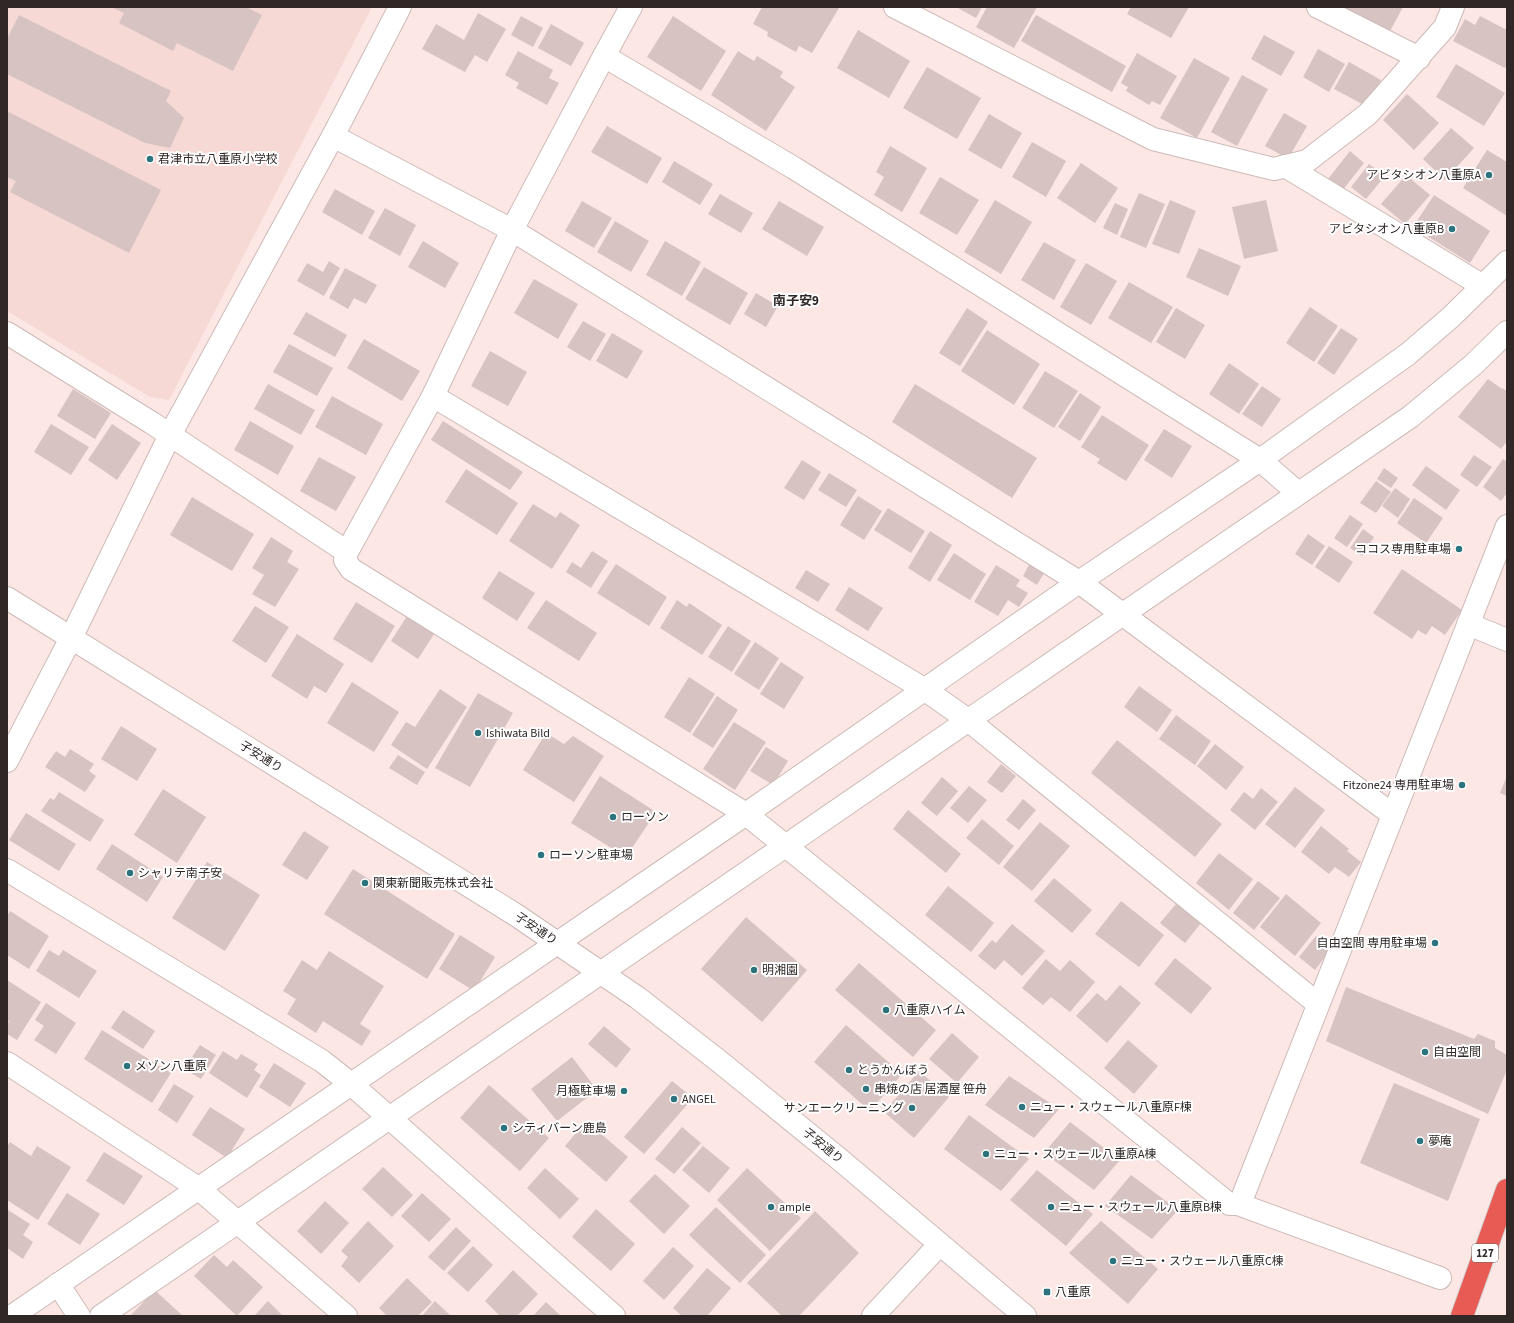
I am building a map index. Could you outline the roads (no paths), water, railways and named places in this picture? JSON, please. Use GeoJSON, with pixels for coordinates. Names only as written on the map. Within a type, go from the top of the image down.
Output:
{"type":"FeatureCollection","features":[{"type":"Feature","properties":{"kind":"highway","name":"127"},"geometry":{"type":"LineString","coordinates":[[1462,1316],[1507,1190]]}},
{"type":"Feature","properties":{"kind":"street"},"geometry":{"type":"LineString","coordinates":[[7,761],[71,638],[170,435],[400,7]]}},
{"type":"Feature","properties":{"kind":"street"},"geometry":{"type":"LineString","coordinates":[[631,7],[512,230],[433,396],[347,552],[345,560],[351,569],[746,814],[1229,1204],[1238,1204],[1440,1278]]}},
{"type":"Feature","properties":{"kind":"street"},"geometry":{"type":"LineString","coordinates":[[895,7],[1153,139],[1274,169],[1307,161],[1368,114],[1445,27],[1453,7]]}},
{"type":"Feature","properties":{"kind":"street"},"geometry":{"type":"LineString","coordinates":[[1318,7],[1419,58]]}},
{"type":"Feature","properties":{"kind":"street"},"geometry":{"type":"LineString","coordinates":[[604,56],[794,168],[1260,460],[1298,494]]}},
{"type":"Feature","properties":{"kind":"street"},"geometry":{"type":"LineString","coordinates":[[332,136],[512,230],[1079,582],[1393,815]]}},
{"type":"Feature","properties":{"kind":"street"},"geometry":{"type":"LineString","coordinates":[[1285,166],[1483,286]]}},
{"type":"Feature","properties":{"kind":"street"},"geometry":{"type":"LineString","coordinates":[[12,1316],[746,814],[1079,582],[1260,460],[1408,354],[1452,317],[1507,262]]}},
{"type":"Feature","properties":{"kind":"street"},"geometry":{"type":"LineString","coordinates":[[101,1316],[1410,417],[1473,365],[1507,332]]}},
{"type":"Feature","properties":{"kind":"street"},"geometry":{"type":"LineString","coordinates":[[7,333],[170,435],[347,552]]}},
{"type":"Feature","properties":{"kind":"street"},"geometry":{"type":"LineString","coordinates":[[433,396],[924,689],[968,720],[1318,1004]]}},
{"type":"Feature","properties":{"kind":"street"},"geometry":{"type":"LineString","coordinates":[[1238,1204],[1241,1200],[1507,526]]}},
{"type":"Feature","properties":{"kind":"street","name":"子安通り"},"geometry":{"type":"LineString","coordinates":[[7,598],[509,911],[638,998],[720,1062],[838,1158],[939,1245],[1025,1316]]}},
{"type":"Feature","properties":{"kind":"street"},"geometry":{"type":"LineString","coordinates":[[1468,624],[1507,640]]}},
{"type":"Feature","properties":{"kind":"street"},"geometry":{"type":"LineString","coordinates":[[7,870],[322,1061],[351,1084],[614,1316]]}},
{"type":"Feature","properties":{"kind":"street"},"geometry":{"type":"LineString","coordinates":[[7,1063],[198,1188],[346,1316]]}},
{"type":"Feature","properties":{"kind":"street"},"geometry":{"type":"LineString","coordinates":[[872,1316],[939,1245]]}},
{"type":"Feature","properties":{"kind":"street"},"geometry":{"type":"LineString","coordinates":[[58,1284],[79,1316]]}},
{"type":"Feature","properties":{"kind":"place","name":"君津市立八重原小学校"},"geometry":{"type":"Point","coordinates":[150,159]}},
{"type":"Feature","properties":{"kind":"place","name":"アビタシオン八重原A"},"geometry":{"type":"Point","coordinates":[1489,175]}},
{"type":"Feature","properties":{"kind":"place","name":"アビタシオン八重原B"},"geometry":{"type":"Point","coordinates":[1452,229]}},
{"type":"Feature","properties":{"kind":"place","name":"ココス専用駐車場"},"geometry":{"type":"Point","coordinates":[1459,549]}},
{"type":"Feature","properties":{"kind":"place","name":"Ishiwata Bild"},"geometry":{"type":"Point","coordinates":[478,733]}},
{"type":"Feature","properties":{"kind":"place","name":"Fitzone24 専用駐車場"},"geometry":{"type":"Point","coordinates":[1462,785]}},
{"type":"Feature","properties":{"kind":"place","name":"ローソン"},"geometry":{"type":"Point","coordinates":[613,817]}},
{"type":"Feature","properties":{"kind":"place","name":"ローソン駐車場"},"geometry":{"type":"Point","coordinates":[541,855]}},
{"type":"Feature","properties":{"kind":"place","name":"シャリテ南子安"},"geometry":{"type":"Point","coordinates":[130,873]}},
{"type":"Feature","properties":{"kind":"place","name":"関東新聞販売株式会社"},"geometry":{"type":"Point","coordinates":[365,883]}},
{"type":"Feature","properties":{"kind":"place","name":"自由空間 専用駐車場"},"geometry":{"type":"Point","coordinates":[1435,943]}},
{"type":"Feature","properties":{"kind":"place","name":"明湘園"},"geometry":{"type":"Point","coordinates":[754,970]}},
{"type":"Feature","properties":{"kind":"place","name":"八重原ハイム"},"geometry":{"type":"Point","coordinates":[886,1010]}},
{"type":"Feature","properties":{"kind":"place","name":"自由空間"},"geometry":{"type":"Point","coordinates":[1425,1052]}},
{"type":"Feature","properties":{"kind":"place","name":"メゾン八重原"},"geometry":{"type":"Point","coordinates":[127,1066]}},
{"type":"Feature","properties":{"kind":"place","name":"とうかんぼう"},"geometry":{"type":"Point","coordinates":[849,1070]}},
{"type":"Feature","properties":{"kind":"place","name":"串焼の店 居酒屋 笹舟"},"geometry":{"type":"Point","coordinates":[866,1089]}},
{"type":"Feature","properties":{"kind":"place","name":"月極駐車場"},"geometry":{"type":"Point","coordinates":[624,1091]}},
{"type":"Feature","properties":{"kind":"place","name":"ANGEL"},"geometry":{"type":"Point","coordinates":[674,1099]}},
{"type":"Feature","properties":{"kind":"place","name":"ニュー・スウェール八重原F棟"},"geometry":{"type":"Point","coordinates":[1022,1107]}},
{"type":"Feature","properties":{"kind":"place","name":"サンエークリーニング"},"geometry":{"type":"Point","coordinates":[912,1108]}},
{"type":"Feature","properties":{"kind":"place","name":"シティバーン鹿島"},"geometry":{"type":"Point","coordinates":[504,1128]}},
{"type":"Feature","properties":{"kind":"place","name":"夢庵"},"geometry":{"type":"Point","coordinates":[1420,1141]}},
{"type":"Feature","properties":{"kind":"place","name":"ニュー・スウェール八重原A棟"},"geometry":{"type":"Point","coordinates":[986,1154]}},
{"type":"Feature","properties":{"kind":"place","name":"ample"},"geometry":{"type":"Point","coordinates":[771,1207]}},
{"type":"Feature","properties":{"kind":"place","name":"ニュー・スウェール八重原B棟"},"geometry":{"type":"Point","coordinates":[1051,1207]}},
{"type":"Feature","properties":{"kind":"place","name":"ニュー・スウェール八重原C棟"},"geometry":{"type":"Point","coordinates":[1113,1261]}},
{"type":"Feature","properties":{"kind":"place","name":"八重原"},"geometry":{"type":"Point","coordinates":[1047,1292]}},
{"type":"Feature","properties":{"kind":"district","name":"南子安9"},"geometry":{"type":"Point","coordinates":[796,301]}}]}
